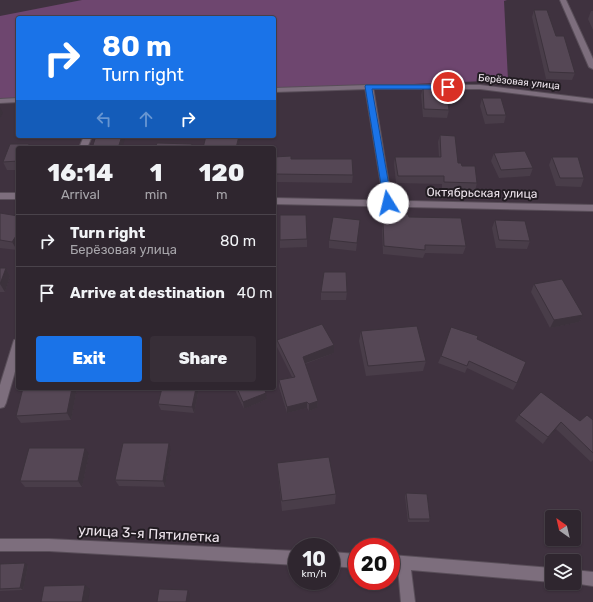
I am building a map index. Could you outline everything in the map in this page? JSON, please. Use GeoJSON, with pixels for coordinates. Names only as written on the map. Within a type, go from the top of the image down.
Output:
{"type":"FeatureCollection","features":[{"type":"Feature","properties":{"kind":"street"},"geometry":{"type":"LineString","coordinates":[[563,0],[593,67]]}},
{"type":"Feature","properties":{"kind":"street"},"geometry":{"type":"LineString","coordinates":[[369,86],[388,203]]}},
{"type":"Feature","properties":{"kind":"street","name":"Берёзовая улица"},"geometry":{"type":"LineString","coordinates":[[276,90],[369,86],[480,87],[593,101]]}},
{"type":"Feature","properties":{"kind":"street"},"geometry":{"type":"LineString","coordinates":[[0,101],[16,100]]}},
{"type":"Feature","properties":{"kind":"street"},"geometry":{"type":"LineString","coordinates":[[0,196],[16,196]]}},
{"type":"Feature","properties":{"kind":"street","name":"Октябрьская улица"},"geometry":{"type":"LineString","coordinates":[[276,201],[593,208]]}},
{"type":"Feature","properties":{"kind":"street"},"geometry":{"type":"LineString","coordinates":[[0,403],[16,350]]}},
{"type":"Feature","properties":{"kind":"street","name":"улица 3-я Пятилетка"},"geometry":{"type":"LineString","coordinates":[[0,545],[50,545],[288,558]]}},
{"type":"Feature","properties":{"kind":"street"},"geometry":{"type":"LineString","coordinates":[[400,563],[545,574]]}},
{"type":"Feature","properties":{"kind":"street"},"geometry":{"type":"LineString","coordinates":[[400,571],[408,602]]}},
{"type":"Feature","properties":{"kind":"street"},"geometry":{"type":"LineString","coordinates":[[581,578],[593,579]]}},
{"type":"Feature","properties":{"kind":"shaded area"},"geometry":{"type":"Polygon","coordinates":[[[82,0],[507,0],[504,1],[508,80],[276,90],[276,16],[16,16],[16,101],[0,101],[0,16],[82,0]]]}},
{"type":"Feature","properties":{"kind":"building"},"geometry":{"type":"Polygon","coordinates":[[[534,10],[547,10],[556,36],[564,36],[575,73],[549,72],[534,10]]]}},
{"type":"Feature","properties":{"kind":"building"},"geometry":{"type":"Polygon","coordinates":[[[423,87],[446,88],[449,110],[424,109],[423,87]]]}},
{"type":"Feature","properties":{"kind":"building"},"geometry":{"type":"Polygon","coordinates":[[[482,98],[501,98],[506,115],[487,115],[482,98]]]}},
{"type":"Feature","properties":{"kind":"building"},"geometry":{"type":"Polygon","coordinates":[[[440,135],[455,136],[458,163],[461,163],[462,166],[475,166],[477,183],[444,182],[444,176],[398,176],[395,157],[441,157],[440,135]]]}},
{"type":"Feature","properties":{"kind":"building"},"geometry":{"type":"Polygon","coordinates":[[[95,138],[121,138],[119,146],[93,146],[95,138]]]}},
{"type":"Feature","properties":{"kind":"building"},"geometry":{"type":"Polygon","coordinates":[[[206,138],[238,138],[236,146],[204,146],[206,138]]]}},
{"type":"Feature","properties":{"kind":"building"},"geometry":{"type":"Polygon","coordinates":[[[157,143],[192,144],[192,146],[156,146],[157,143]]]}},
{"type":"Feature","properties":{"kind":"building"},"geometry":{"type":"Polygon","coordinates":[[[10,144],[29,144],[28,146],[16,146],[16,161],[3,162],[10,144]]]}},
{"type":"Feature","properties":{"kind":"building"},"geometry":{"type":"Polygon","coordinates":[[[525,151],[533,168],[501,170],[494,153],[525,151]]]}},
{"type":"Feature","properties":{"kind":"building"},"geometry":{"type":"Polygon","coordinates":[[[291,156],[291,159],[352,159],[353,175],[276,174],[276,157],[291,156]]]}},
{"type":"Feature","properties":{"kind":"building"},"geometry":{"type":"Polygon","coordinates":[[[552,157],[578,157],[584,178],[560,178],[552,157]]]}},
{"type":"Feature","properties":{"kind":"building"},"geometry":{"type":"Polygon","coordinates":[[[0,213],[16,216],[16,236],[12,242],[0,240],[0,213]]]}},
{"type":"Feature","properties":{"kind":"building"},"geometry":{"type":"Polygon","coordinates":[[[385,213],[408,214],[409,217],[461,218],[466,246],[425,245],[425,250],[384,246],[383,222],[385,222],[385,213]]]}},
{"type":"Feature","properties":{"kind":"building"},"geometry":{"type":"Polygon","coordinates":[[[280,215],[306,215],[307,239],[280,240],[280,215]]]}},
{"type":"Feature","properties":{"kind":"building"},"geometry":{"type":"Polygon","coordinates":[[[333,217],[360,220],[357,243],[329,240],[333,217]]]}},
{"type":"Feature","properties":{"kind":"building"},"geometry":{"type":"Polygon","coordinates":[[[495,220],[525,221],[530,241],[499,240],[495,220]]]}},
{"type":"Feature","properties":{"kind":"building"},"geometry":{"type":"Polygon","coordinates":[[[0,268],[6,268],[0,284],[0,268]]]}},
{"type":"Feature","properties":{"kind":"building"},"geometry":{"type":"Polygon","coordinates":[[[324,272],[346,272],[347,292],[321,292],[324,272]]]}},
{"type":"Feature","properties":{"kind":"building"},"geometry":{"type":"Polygon","coordinates":[[[562,279],[583,315],[554,320],[534,284],[562,279]]]}},
{"type":"Feature","properties":{"kind":"building"},"geometry":{"type":"Polygon","coordinates":[[[322,324],[334,345],[303,357],[318,401],[309,404],[307,402],[287,407],[279,380],[295,377],[277,340],[322,324]]]}},
{"type":"Feature","properties":{"kind":"building"},"geometry":{"type":"Polygon","coordinates":[[[417,326],[426,361],[368,366],[361,331],[417,326]]]}},
{"type":"Feature","properties":{"kind":"building"},"geometry":{"type":"Polygon","coordinates":[[[451,327],[478,336],[477,339],[526,362],[517,383],[469,361],[467,366],[441,356],[451,327]]]}},
{"type":"Feature","properties":{"kind":"building"},"geometry":{"type":"Polygon","coordinates":[[[22,390],[72,390],[67,413],[16,416],[22,390]]]}},
{"type":"Feature","properties":{"kind":"building"},"geometry":{"type":"Polygon","coordinates":[[[162,390],[196,390],[192,407],[158,404],[162,390]]]}},
{"type":"Feature","properties":{"kind":"building"},"geometry":{"type":"Polygon","coordinates":[[[238,390],[265,390],[266,393],[243,402],[238,390]]]}},
{"type":"Feature","properties":{"kind":"building"},"geometry":{"type":"Polygon","coordinates":[[[541,392],[580,421],[587,415],[593,420],[593,453],[561,422],[548,437],[519,415],[541,392]]]}},
{"type":"Feature","properties":{"kind":"building"},"geometry":{"type":"Polygon","coordinates":[[[123,443],[169,443],[163,481],[115,480],[123,443]]]}},
{"type":"Feature","properties":{"kind":"building"},"geometry":{"type":"Polygon","coordinates":[[[29,448],[85,448],[78,481],[20,481],[29,448]]]}},
{"type":"Feature","properties":{"kind":"building"},"geometry":{"type":"Polygon","coordinates":[[[329,457],[336,494],[282,501],[277,463],[329,457]]]}},
{"type":"Feature","properties":{"kind":"building"},"geometry":{"type":"Polygon","coordinates":[[[406,493],[427,494],[430,519],[409,519],[406,493]]]}},
{"type":"Feature","properties":{"kind":"building"},"geometry":{"type":"Polygon","coordinates":[[[25,563],[20,588],[0,589],[0,564],[25,563]]]}},
{"type":"Feature","properties":{"kind":"building"},"geometry":{"type":"Polygon","coordinates":[[[85,585],[82,602],[41,602],[44,586],[85,585]]]}},
{"type":"Feature","properties":{"kind":"building"},"geometry":{"type":"Polygon","coordinates":[[[159,589],[188,590],[186,602],[157,602],[159,589]]]}},
{"type":"Feature","properties":{"kind":"route"},"geometry":{"type":"LineString","coordinates":[[388,203],[369,86],[448,87]]}}]}
